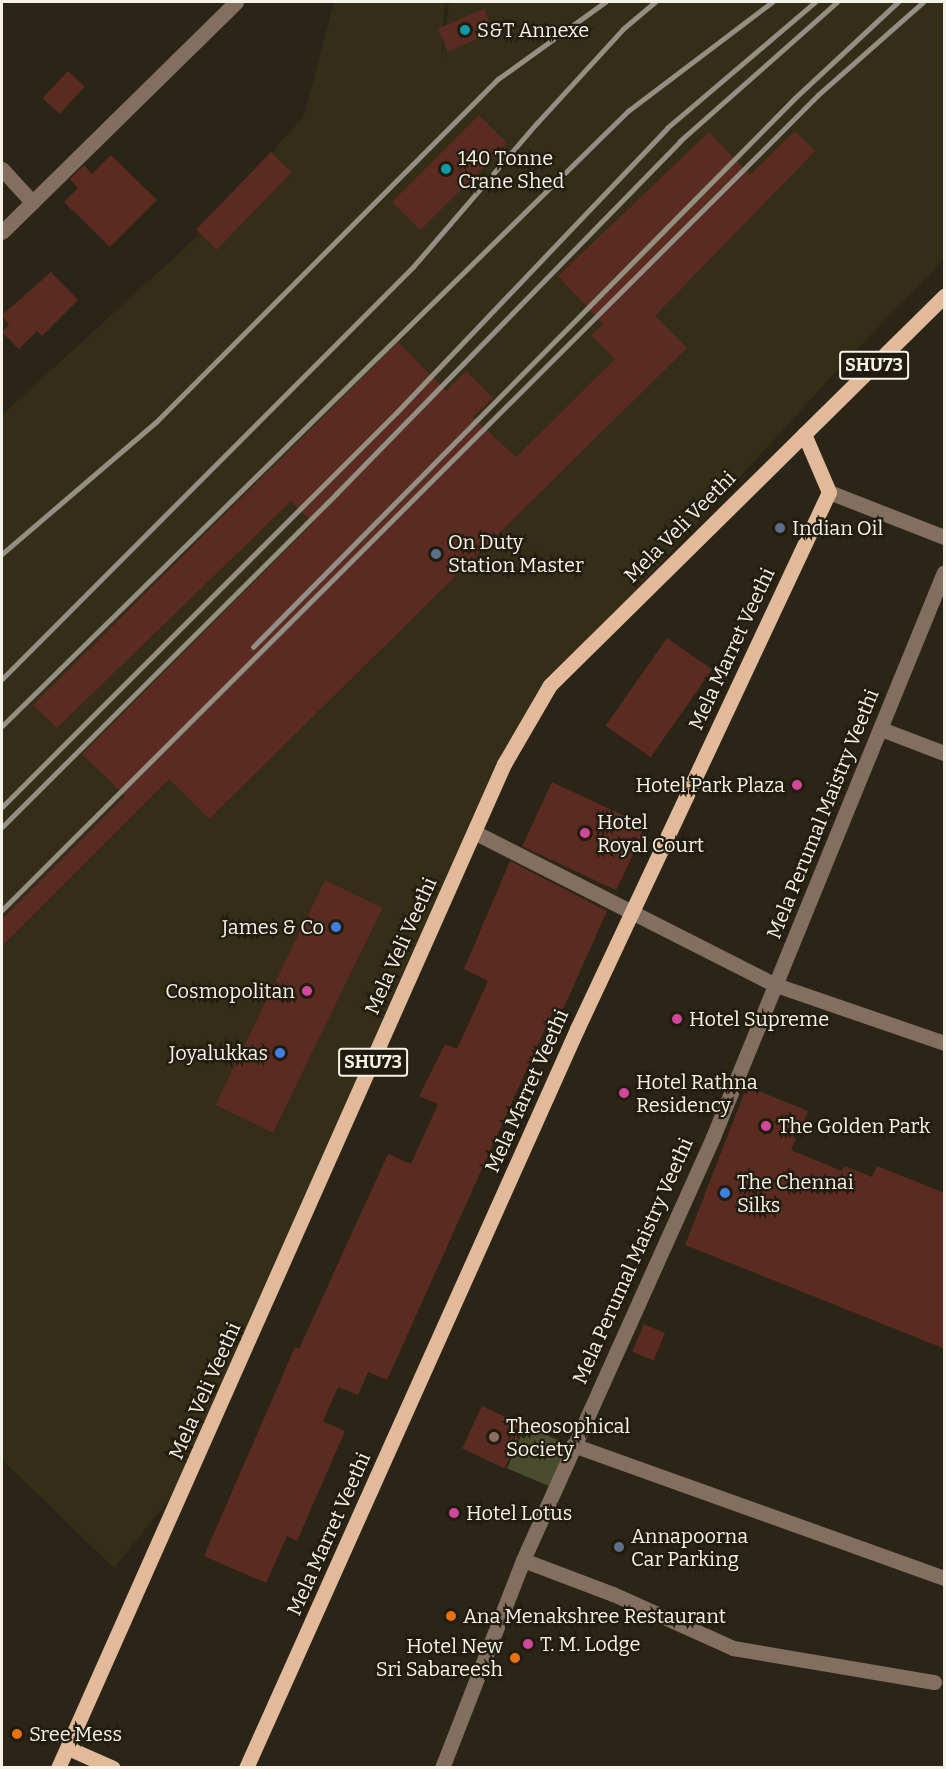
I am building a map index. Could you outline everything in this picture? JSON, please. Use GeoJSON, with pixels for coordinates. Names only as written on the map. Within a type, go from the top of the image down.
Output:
{"type":"FeatureCollection","features":[{"type":"Feature","properties":{"kind":"main road","name":"Mela Veli Veethi"},"geometry":{"type":"LineString","coordinates":[[58,1767],[504,764],[550,685],[945,296]]}},
{"type":"Feature","properties":{"kind":"main road"},"geometry":{"type":"LineString","coordinates":[[804,434],[829,492]]}},
{"type":"Feature","properties":{"kind":"main road","name":"Mela Marret Veethi"},"geometry":{"type":"LineString","coordinates":[[246,1767],[632,911],[829,492]]}},
{"type":"Feature","properties":{"kind":"main road"},"geometry":{"type":"LineString","coordinates":[[68,1748],[113,1767]]}},
{"type":"Feature","properties":{"kind":"street"},"geometry":{"type":"LineString","coordinates":[[2,232],[236,2]]}},
{"type":"Feature","properties":{"kind":"street"},"geometry":{"type":"LineString","coordinates":[[2,169],[32,202]]}},
{"type":"Feature","properties":{"kind":"street"},"geometry":{"type":"LineString","coordinates":[[829,492],[945,537]]}},
{"type":"Feature","properties":{"kind":"street","name":"Mela Perumal Maistry Veethi"},"geometry":{"type":"LineString","coordinates":[[442,1767],[523,1560],[663,1250],[776,985],[945,572]]}},
{"type":"Feature","properties":{"kind":"street"},"geometry":{"type":"LineString","coordinates":[[881,729],[945,753]]}},
{"type":"Feature","properties":{"kind":"street"},"geometry":{"type":"LineString","coordinates":[[474,832],[776,985],[945,1043]]}},
{"type":"Feature","properties":{"kind":"street"},"geometry":{"type":"LineString","coordinates":[[573,1445],[945,1578]]}},
{"type":"Feature","properties":{"kind":"street"},"geometry":{"type":"LineString","coordinates":[[523,1560],[613,1594],[734,1647],[934,1682]]}},
{"type":"Feature","properties":{"kind":"shaded area"},"geometry":{"type":"Polygon","coordinates":[[[334,2],[445,2],[441,63],[449,2],[944,2],[944,260],[856,350],[542,693],[172,1496],[114,1568],[2,1460],[2,415],[250,188],[277,146],[304,116],[334,2]]]}},
{"type":"Feature","properties":{"kind":"green space"},"geometry":{"type":"Polygon","coordinates":[[[525,1426],[567,1444],[549,1486],[507,1468],[525,1426]]]}},
{"type":"Feature","properties":{"kind":"building","name":"S&T Annexe"},"geometry":{"type":"Polygon","coordinates":[[[484,9],[494,32],[448,52],[438,29],[484,9]]]}},
{"type":"Feature","properties":{"kind":"building"},"geometry":{"type":"Polygon","coordinates":[[[68,71],[85,87],[60,114],[43,98],[68,71]]]}},
{"type":"Feature","properties":{"kind":"building","name":"140 Tonne Crane Shed"},"geometry":{"type":"Polygon","coordinates":[[[479,115],[507,143],[420,230],[392,202],[479,115]]]}},
{"type":"Feature","properties":{"kind":"building"},"geometry":{"type":"Polygon","coordinates":[[[795,131],[815,151],[655,316],[687,348],[209,819],[169,779],[2,946],[2,919],[125,796],[82,754],[313,523],[291,501],[57,728],[33,705],[398,342],[446,391],[466,371],[493,398],[473,417],[516,457],[615,359],[591,335],[603,324],[558,276],[709,132],[750,175],[795,131]]]}},
{"type":"Feature","properties":{"kind":"building"},"geometry":{"type":"Polygon","coordinates":[[[271,152],[292,172],[217,250],[196,230],[271,152]]]}},
{"type":"Feature","properties":{"kind":"building"},"geometry":{"type":"Polygon","coordinates":[[[111,155],[157,200],[110,247],[64,202],[78,188],[70,179],[84,165],[92,174],[111,155]]]}},
{"type":"Feature","properties":{"kind":"building"},"geometry":{"type":"Polygon","coordinates":[[[51,272],[78,300],[42,336],[37,331],[19,349],[2,332],[9,325],[2,315],[51,272]]]}},
{"type":"Feature","properties":{"kind":"building"},"geometry":{"type":"Polygon","coordinates":[[[667,638],[712,670],[651,757],[606,726],[667,638]]]}},
{"type":"Feature","properties":{"kind":"building","name":"Hotel Royal Court"},"geometry":{"type":"Polygon","coordinates":[[[552,782],[646,826],[616,890],[522,846],[552,782]]]}},
{"type":"Feature","properties":{"kind":"building"},"geometry":{"type":"Polygon","coordinates":[[[510,861],[607,911],[561,1014],[553,1011],[387,1380],[368,1372],[358,1395],[338,1387],[323,1421],[345,1431],[297,1541],[287,1536],[266,1583],[204,1556],[295,1347],[299,1349],[388,1154],[411,1164],[438,1104],[419,1096],[445,1044],[457,1049],[488,981],[464,969],[510,861]]]}},
{"type":"Feature","properties":{"kind":"building"},"geometry":{"type":"Polygon","coordinates":[[[325,880],[383,908],[273,1133],[215,1105],[325,880]]]}},
{"type":"Feature","properties":{"kind":"building"},"geometry":{"type":"Polygon","coordinates":[[[747,1086],[808,1111],[791,1150],[842,1171],[845,1166],[872,1177],[877,1166],[945,1193],[945,1349],[685,1245],[747,1086]]]}},
{"type":"Feature","properties":{"kind":"building"},"geometry":{"type":"Polygon","coordinates":[[[644,1324],[665,1333],[653,1361],[632,1352],[644,1324]]]}},
{"type":"Feature","properties":{"kind":"building","name":"Theosophical Society"},"geometry":{"type":"Polygon","coordinates":[[[482,1406],[525,1426],[505,1468],[462,1449],[482,1406]]]}},
{"type":"Feature","properties":{"kind":"railway"},"geometry":{"type":"LineString","coordinates":[[2,554],[156,422],[498,79],[605,2]]}},
{"type":"Feature","properties":{"kind":"railway"},"geometry":{"type":"LineString","coordinates":[[2,679],[413,267],[537,123],[623,29],[655,2]]}},
{"type":"Feature","properties":{"kind":"railway"},"geometry":{"type":"LineString","coordinates":[[2,726],[628,111],[772,2]]}},
{"type":"Feature","properties":{"kind":"railway"},"geometry":{"type":"LineString","coordinates":[[2,807],[396,413],[667,128],[815,2]]}},
{"type":"Feature","properties":{"kind":"railway"},"geometry":{"type":"LineString","coordinates":[[2,827],[336,494],[680,141],[837,2]]}},
{"type":"Feature","properties":{"kind":"railway"},"geometry":{"type":"LineString","coordinates":[[253,647],[795,98],[898,2]]}},
{"type":"Feature","properties":{"kind":"railway"},"geometry":{"type":"LineString","coordinates":[[2,910],[818,95],[923,2]]}},
{"type":"Feature","properties":{"kind":"place","name":"S&T Annexe"},"geometry":{"type":"Point","coordinates":[465,30]}},
{"type":"Feature","properties":{"kind":"place","name":"140 Tonne Crane Shed"},"geometry":{"type":"Point","coordinates":[446,169]}},
{"type":"Feature","properties":{"kind":"place","name":"Indian Oil"},"geometry":{"type":"Point","coordinates":[780,528]}},
{"type":"Feature","properties":{"kind":"place","name":"On Duty Station Master"},"geometry":{"type":"Point","coordinates":[436,554]}},
{"type":"Feature","properties":{"kind":"place","name":"Hotel Park Plaza"},"geometry":{"type":"Point","coordinates":[797,785]}},
{"type":"Feature","properties":{"kind":"place","name":"Hotel Royal Court"},"geometry":{"type":"Point","coordinates":[585,833]}},
{"type":"Feature","properties":{"kind":"place","name":"James & Co"},"geometry":{"type":"Point","coordinates":[336,927]}},
{"type":"Feature","properties":{"kind":"place","name":"Cosmopolitan"},"geometry":{"type":"Point","coordinates":[307,991]}},
{"type":"Feature","properties":{"kind":"place","name":"Hotel Supreme"},"geometry":{"type":"Point","coordinates":[677,1019]}},
{"type":"Feature","properties":{"kind":"place","name":"Joyalukkas"},"geometry":{"type":"Point","coordinates":[280,1053]}},
{"type":"Feature","properties":{"kind":"place","name":"Hotel Rathna Residency"},"geometry":{"type":"Point","coordinates":[624,1093]}},
{"type":"Feature","properties":{"kind":"place","name":"The Golden Park"},"geometry":{"type":"Point","coordinates":[766,1126]}},
{"type":"Feature","properties":{"kind":"place","name":"The Chennai Silks"},"geometry":{"type":"Point","coordinates":[725,1193]}},
{"type":"Feature","properties":{"kind":"place","name":"Theosophical Society"},"geometry":{"type":"Point","coordinates":[494,1437]}},
{"type":"Feature","properties":{"kind":"place","name":"Hotel Lotus"},"geometry":{"type":"Point","coordinates":[454,1513]}},
{"type":"Feature","properties":{"kind":"place","name":"Annapoorna Car Parking"},"geometry":{"type":"Point","coordinates":[619,1547]}},
{"type":"Feature","properties":{"kind":"place","name":"Ana Menakshree Restaurant"},"geometry":{"type":"Point","coordinates":[451,1616]}},
{"type":"Feature","properties":{"kind":"place","name":"T. M. Lodge"},"geometry":{"type":"Point","coordinates":[528,1644]}},
{"type":"Feature","properties":{"kind":"place","name":"Hotel New Sri Sabareesh"},"geometry":{"type":"Point","coordinates":[515,1658]}},
{"type":"Feature","properties":{"kind":"place","name":"Sree Mess"},"geometry":{"type":"Point","coordinates":[17,1734]}}]}
